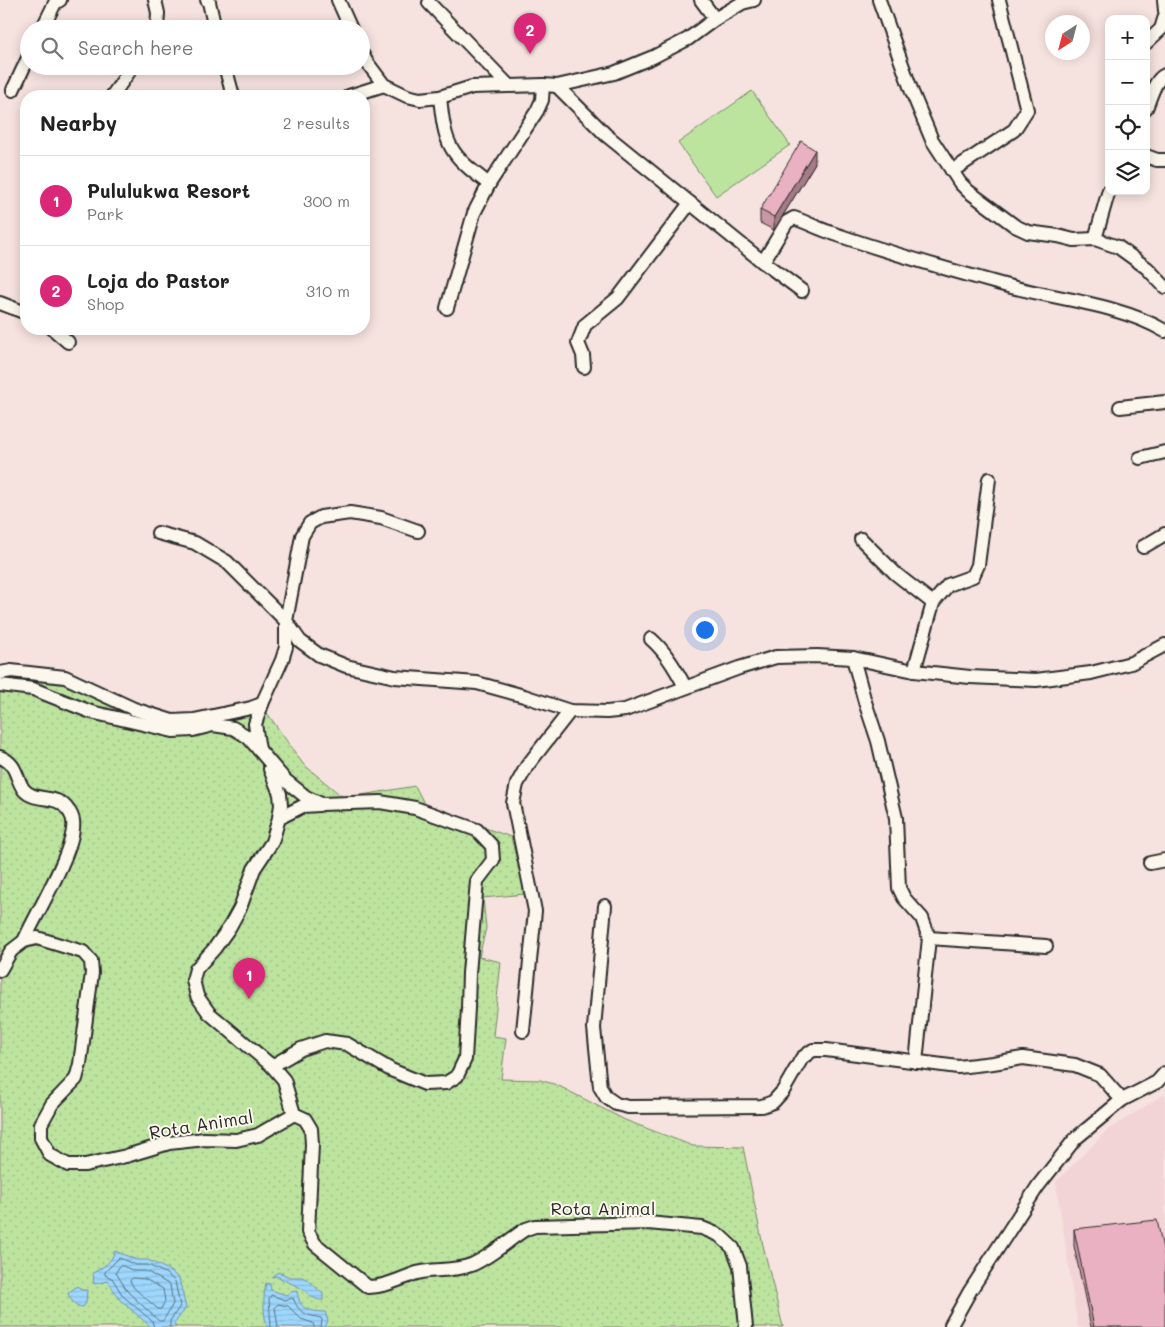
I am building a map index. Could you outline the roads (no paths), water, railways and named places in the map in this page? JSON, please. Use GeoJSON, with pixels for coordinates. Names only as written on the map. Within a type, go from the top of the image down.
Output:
{"type":"FeatureCollection","features":[{"type":"Feature","properties":{"kind":"street"},"geometry":{"type":"LineString","coordinates":[[46,20],[55,3],[60,0]]}},
{"type":"Feature","properties":{"kind":"street"},"geometry":{"type":"LineString","coordinates":[[155,0],[158,20]]}},
{"type":"Feature","properties":{"kind":"street"},"geometry":{"type":"LineString","coordinates":[[207,0],[213,20]]}},
{"type":"Feature","properties":{"kind":"street"},"geometry":{"type":"LineString","coordinates":[[338,0],[347,20]]}},
{"type":"Feature","properties":{"kind":"street"},"geometry":{"type":"LineString","coordinates":[[701,0],[714,20]]}},
{"type":"Feature","properties":{"kind":"street"},"geometry":{"type":"LineString","coordinates":[[370,66],[384,85],[407,96],[420,99],[440,97],[472,87],[508,85],[557,86],[614,72],[653,57],[688,40],[714,20],[742,3],[754,0]]}},
{"type":"Feature","properties":{"kind":"street"},"geometry":{"type":"LineString","coordinates":[[879,0],[912,92],[932,140],[952,171],[968,191],[1015,226],[1028,232],[1074,240],[1095,239],[1118,247],[1147,268],[1165,287]]}},
{"type":"Feature","properties":{"kind":"street"},"geometry":{"type":"LineString","coordinates":[[952,171],[1014,130],[1028,110],[999,0]]}},
{"type":"Feature","properties":{"kind":"street"},"geometry":{"type":"LineString","coordinates":[[1164,0],[1165,11]]}},
{"type":"Feature","properties":{"kind":"street"},"geometry":{"type":"LineString","coordinates":[[429,3],[508,85]]}},
{"type":"Feature","properties":{"kind":"street"},"geometry":{"type":"LineString","coordinates":[[1150,39],[1161,29],[1165,16]]}},
{"type":"Feature","properties":{"kind":"street"},"geometry":{"type":"LineString","coordinates":[[12,90],[20,74]]}},
{"type":"Feature","properties":{"kind":"street"},"geometry":{"type":"LineString","coordinates":[[116,90],[127,75]]}},
{"type":"Feature","properties":{"kind":"street"},"geometry":{"type":"LineString","coordinates":[[227,75],[231,90]]}},
{"type":"Feature","properties":{"kind":"street"},"geometry":{"type":"LineString","coordinates":[[1147,105],[1159,78],[1165,76]]}},
{"type":"Feature","properties":{"kind":"street"},"geometry":{"type":"LineString","coordinates":[[368,90],[384,85]]}},
{"type":"Feature","properties":{"kind":"street"},"geometry":{"type":"LineString","coordinates":[[447,308],[474,213],[489,184],[537,111],[542,100],[542,85]]}},
{"type":"Feature","properties":{"kind":"street"},"geometry":{"type":"LineString","coordinates":[[557,86],[606,135],[763,262],[802,291]]}},
{"type":"Feature","properties":{"kind":"street"},"geometry":{"type":"LineString","coordinates":[[440,97],[442,125],[447,142],[456,157],[469,170],[489,184]]}},
{"type":"Feature","properties":{"kind":"street"},"geometry":{"type":"LineString","coordinates":[[1150,157],[1165,160]]}},
{"type":"Feature","properties":{"kind":"street"},"geometry":{"type":"LineString","coordinates":[[1095,239],[1108,195]]}},
{"type":"Feature","properties":{"kind":"street"},"geometry":{"type":"LineString","coordinates":[[584,367],[583,355],[578,343],[585,325],[618,298],[690,202]]}},
{"type":"Feature","properties":{"kind":"street"},"geometry":{"type":"LineString","coordinates":[[763,262],[787,222],[794,218],[828,232],[951,270],[1007,286],[1111,310],[1151,322],[1165,331]]}},
{"type":"Feature","properties":{"kind":"street"},"geometry":{"type":"LineString","coordinates":[[0,303],[20,311]]}},
{"type":"Feature","properties":{"kind":"street"},"geometry":{"type":"LineString","coordinates":[[60,335],[68,342]]}},
{"type":"Feature","properties":{"kind":"street"},"geometry":{"type":"LineString","coordinates":[[1120,407],[1165,402]]}},
{"type":"Feature","properties":{"kind":"street"},"geometry":{"type":"LineString","coordinates":[[1140,458],[1165,452]]}},
{"type":"Feature","properties":{"kind":"street"},"geometry":{"type":"LineString","coordinates":[[914,671],[933,603],[948,585],[973,576],[978,564],[989,479]]}},
{"type":"Feature","properties":{"kind":"street"},"geometry":{"type":"LineString","coordinates":[[322,804],[306,797],[284,780],[259,752],[255,724],[286,647],[286,621],[302,536],[310,523],[321,517],[350,513],[381,518],[418,531]]}},
{"type":"Feature","properties":{"kind":"street"},"geometry":{"type":"LineString","coordinates":[[158,533],[195,543],[227,562],[286,621],[300,641],[319,655],[346,666],[395,677],[477,683],[570,711],[607,712],[625,710],[738,668],[776,657],[817,656],[853,658],[914,671],[1036,680],[1091,673],[1131,663],[1165,645]]}},
{"type":"Feature","properties":{"kind":"street"},"geometry":{"type":"LineString","coordinates":[[1143,547],[1165,534]]}},
{"type":"Feature","properties":{"kind":"street"},"geometry":{"type":"LineString","coordinates":[[861,539],[896,574],[933,603]]}},
{"type":"Feature","properties":{"kind":"street"},"geometry":{"type":"LineString","coordinates":[[650,639],[660,647],[685,687]]}},
{"type":"Feature","properties":{"kind":"street"},"geometry":{"type":"LineString","coordinates":[[853,658],[878,741],[896,818],[899,888],[904,898],[922,918],[930,938],[916,1062]]}},
{"type":"Feature","properties":{"kind":"street"},"geometry":{"type":"LineString","coordinates":[[0,674],[11,671],[65,677],[134,709],[172,721],[194,720],[262,704]]}},
{"type":"Feature","properties":{"kind":"street"},"geometry":{"type":"LineString","coordinates":[[0,686],[33,689],[90,712],[173,731],[213,726],[233,728],[248,737],[259,752],[272,772],[280,794],[279,818],[272,842],[254,869],[236,914],[214,948],[196,968],[193,980],[197,996],[209,1013],[272,1066],[284,1080],[294,1114]]}},
{"type":"Feature","properties":{"kind":"street"},"geometry":{"type":"LineString","coordinates":[[523,1031],[535,911],[513,802],[517,784],[527,766],[570,711]]}},
{"type":"Feature","properties":{"kind":"street"},"geometry":{"type":"LineString","coordinates":[[0,757],[15,769],[25,790],[34,796],[59,801],[68,809],[73,820],[72,836],[62,865],[24,941],[11,951],[0,970]]}},
{"type":"Feature","properties":{"kind":"street"},"geometry":{"type":"LineString","coordinates":[[272,1066],[301,1049],[325,1041],[347,1044],[391,1070],[425,1084],[446,1083],[457,1076],[465,1059],[469,973],[477,881],[493,860],[492,846],[477,830],[415,808],[380,802],[322,804],[304,806],[279,818]]}},
{"type":"Feature","properties":{"kind":"street"},"geometry":{"type":"LineString","coordinates":[[1150,863],[1165,860]]}},
{"type":"Feature","properties":{"kind":"street"},"geometry":{"type":"LineString","coordinates":[[605,906],[594,1028],[600,1087],[606,1097],[616,1104],[628,1107],[762,1106],[773,1102],[783,1091],[802,1058],[813,1050],[826,1050],[958,1067],[993,1064],[1023,1058],[1075,1065],[1100,1075],[1122,1100]]}},
{"type":"Feature","properties":{"kind":"street","name":"Rota Animal"},"geometry":{"type":"LineString","coordinates":[[24,941],[37,938],[83,952],[91,962],[92,967],[80,1064],[76,1079],[52,1104],[41,1124],[41,1138],[50,1155],[68,1164],[85,1165],[126,1156],[169,1143],[205,1139],[236,1140],[258,1135],[294,1114],[306,1119],[311,1129],[308,1232],[315,1244],[368,1286],[377,1287],[419,1273],[452,1270],[470,1265],[526,1229],[535,1226],[648,1223],[702,1228],[719,1236],[733,1248],[740,1266],[746,1327]]}},
{"type":"Feature","properties":{"kind":"street"},"geometry":{"type":"LineString","coordinates":[[930,938],[1046,946]]}},
{"type":"Feature","properties":{"kind":"street"},"geometry":{"type":"LineString","coordinates":[[951,1325],[975,1283],[1038,1186],[1075,1139],[1122,1100],[1157,1082],[1165,1074]]}},
{"type":"Feature","properties":{"kind":"water"},"geometry":{"type":"Polygon","coordinates":[[[115,1251],[137,1260],[148,1260],[167,1269],[179,1278],[186,1308],[174,1324],[176,1327],[151,1327],[119,1299],[108,1281],[94,1284],[93,1273],[109,1262],[115,1251]]]}},
{"type":"Feature","properties":{"kind":"water"},"geometry":{"type":"Polygon","coordinates":[[[278,1272],[290,1277],[302,1277],[308,1280],[323,1294],[323,1300],[313,1297],[299,1287],[277,1276],[272,1277],[278,1272]]]}},
{"type":"Feature","properties":{"kind":"water"},"geometry":{"type":"Polygon","coordinates":[[[266,1283],[270,1284],[271,1290],[286,1295],[297,1291],[302,1306],[309,1310],[325,1312],[328,1321],[325,1327],[267,1327],[264,1305],[266,1283]]]}},
{"type":"Feature","properties":{"kind":"water"},"geometry":{"type":"Polygon","coordinates":[[[77,1286],[82,1290],[87,1290],[86,1303],[83,1307],[74,1303],[68,1293],[77,1286]]]}},
{"type":"Feature","properties":{"kind":"place","name":"Loja do Pastor"},"geometry":{"type":"Point","coordinates":[530,54]}},
{"type":"Feature","properties":{"kind":"place","name":"Pululukwa Resort"},"geometry":{"type":"Point","coordinates":[249,999]}}]}
